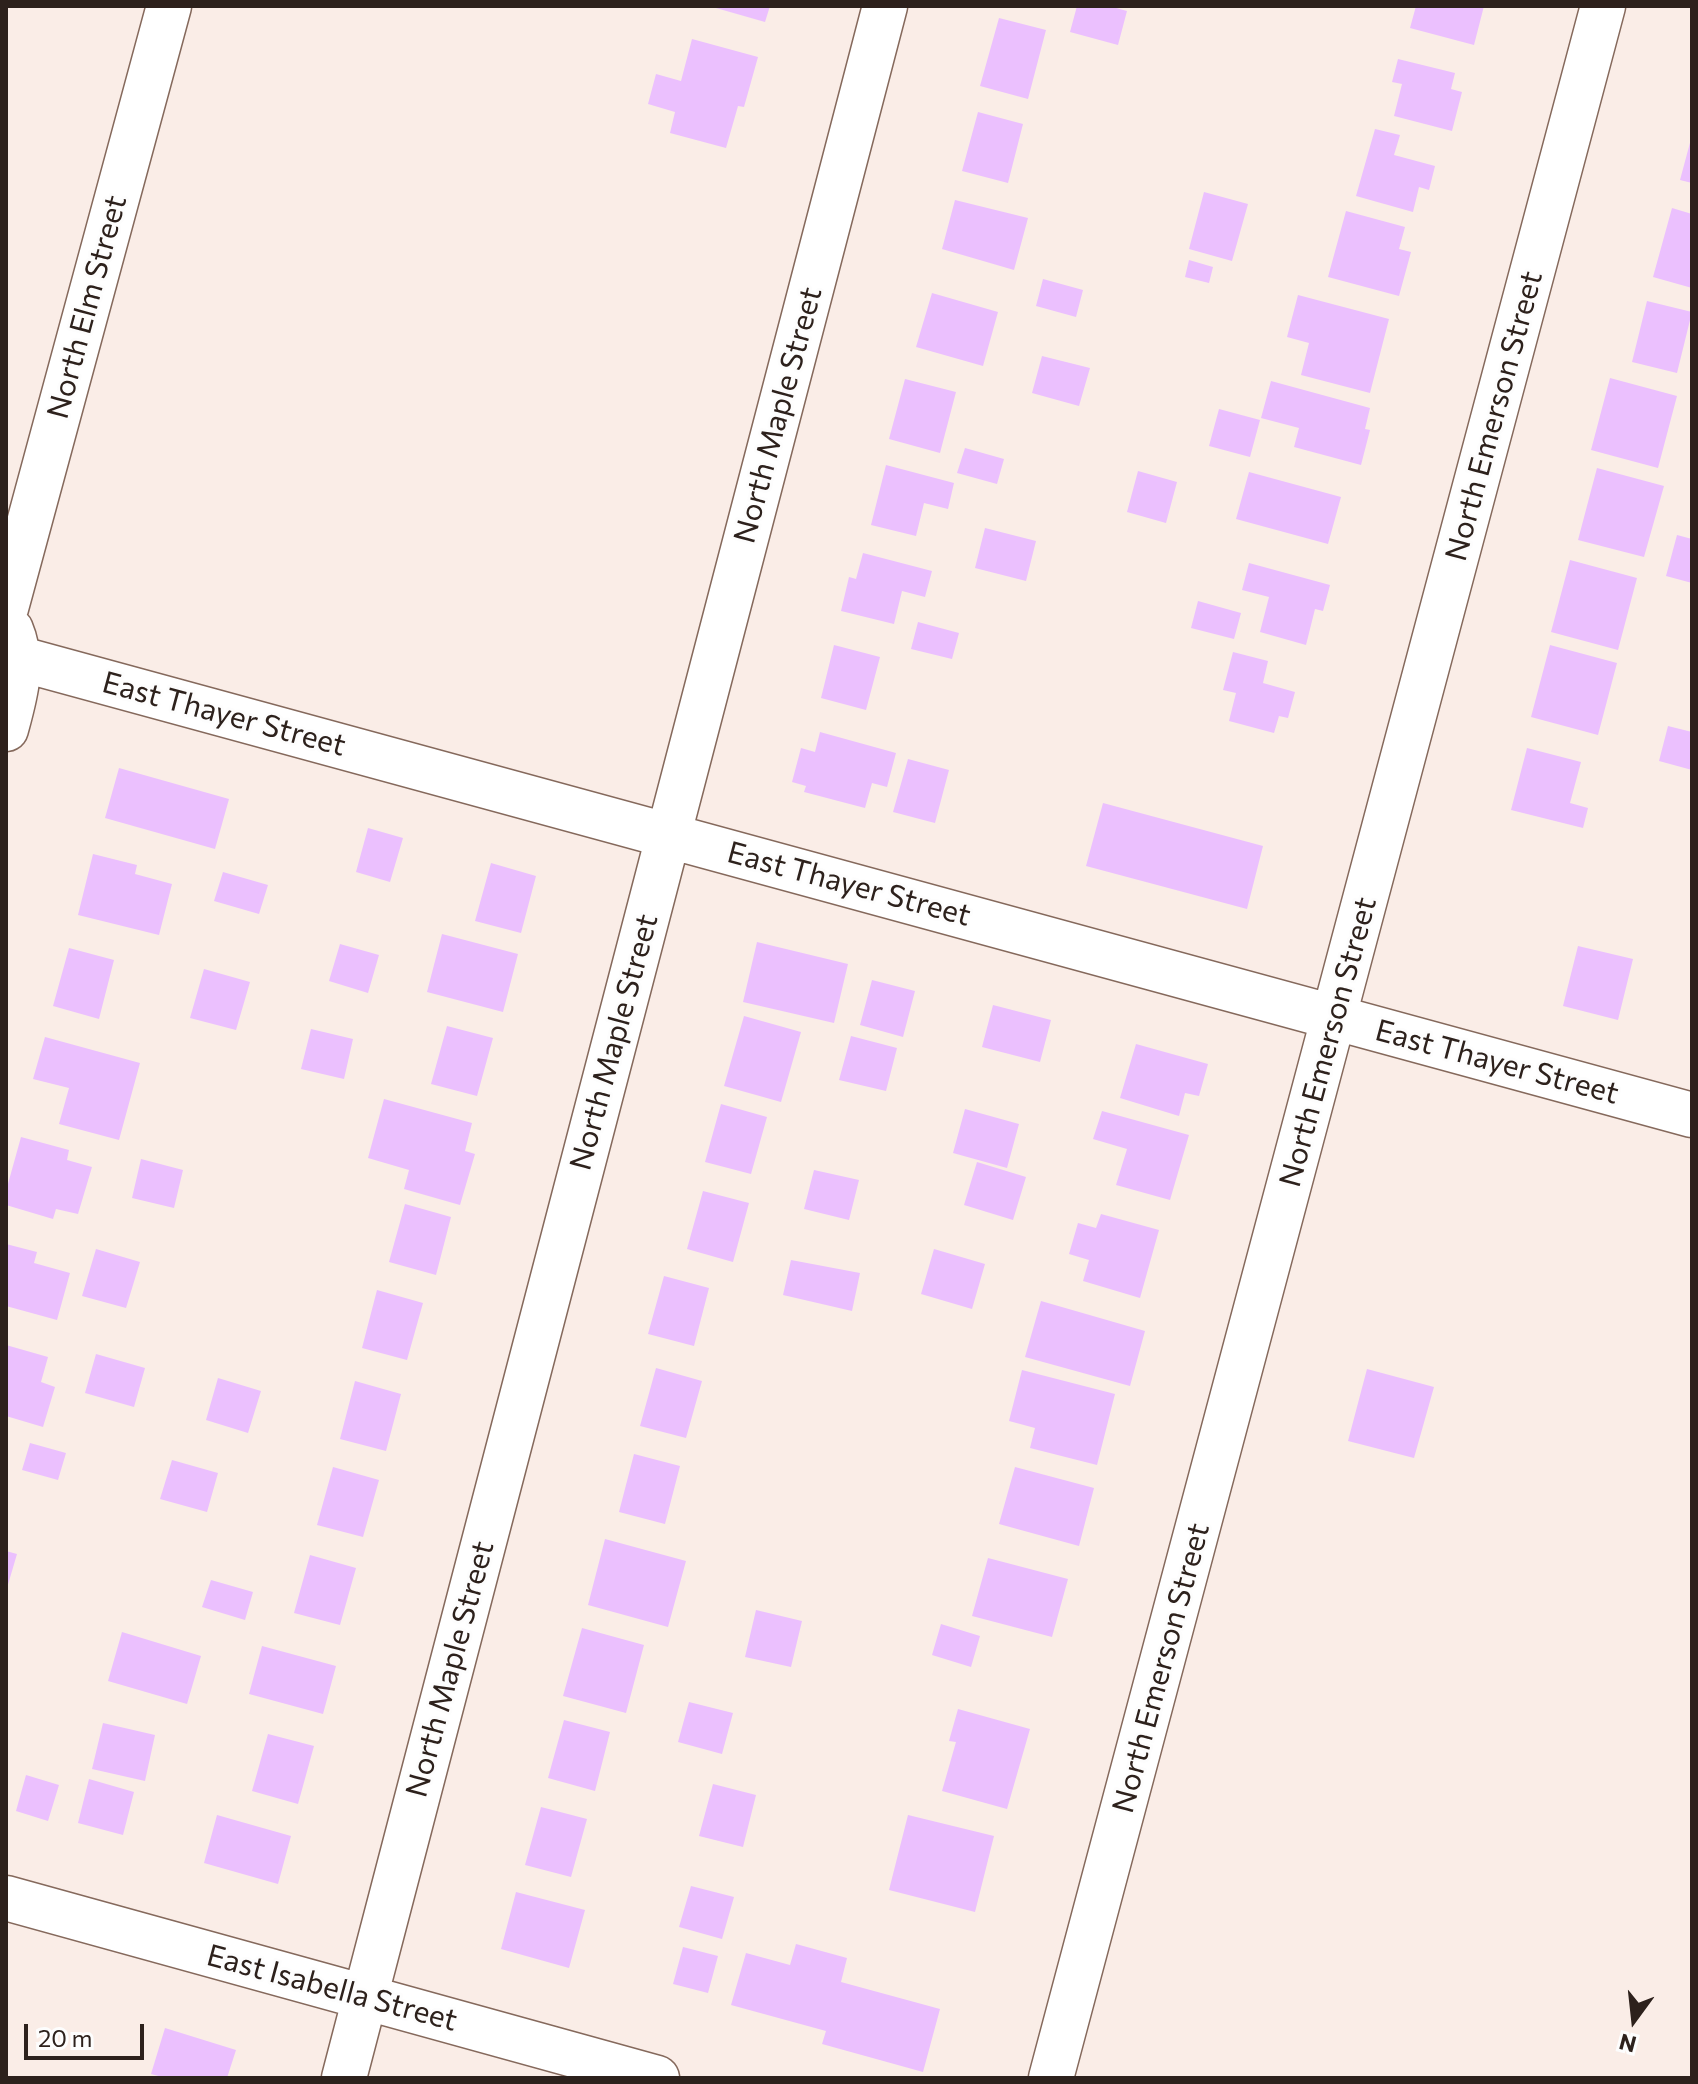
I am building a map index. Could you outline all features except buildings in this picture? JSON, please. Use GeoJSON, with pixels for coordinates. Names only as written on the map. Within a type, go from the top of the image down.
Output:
{"type":"FeatureCollection","features":[{"type":"Feature","properties":{"kind":"street","name":"North Elm Street"},"geometry":{"type":"LineString","coordinates":[[6,729],[17,682],[6,609],[169,6]]}},
{"type":"Feature","properties":{"kind":"street","name":"North Maple Street"},"geometry":{"type":"LineString","coordinates":[[344,2078],[885,6]]}},
{"type":"Feature","properties":{"kind":"street","name":"North Emerson Street"},"geometry":{"type":"LineString","coordinates":[[1051,2078],[1603,6]]}},
{"type":"Feature","properties":{"kind":"street","name":"East Thayer Street"},"geometry":{"type":"LineString","coordinates":[[12,657],[1692,1115]]}},
{"type":"Feature","properties":{"kind":"street","name":"East Isabella Street"},"geometry":{"type":"LineString","coordinates":[[6,1898],[657,2078]]}}]}
